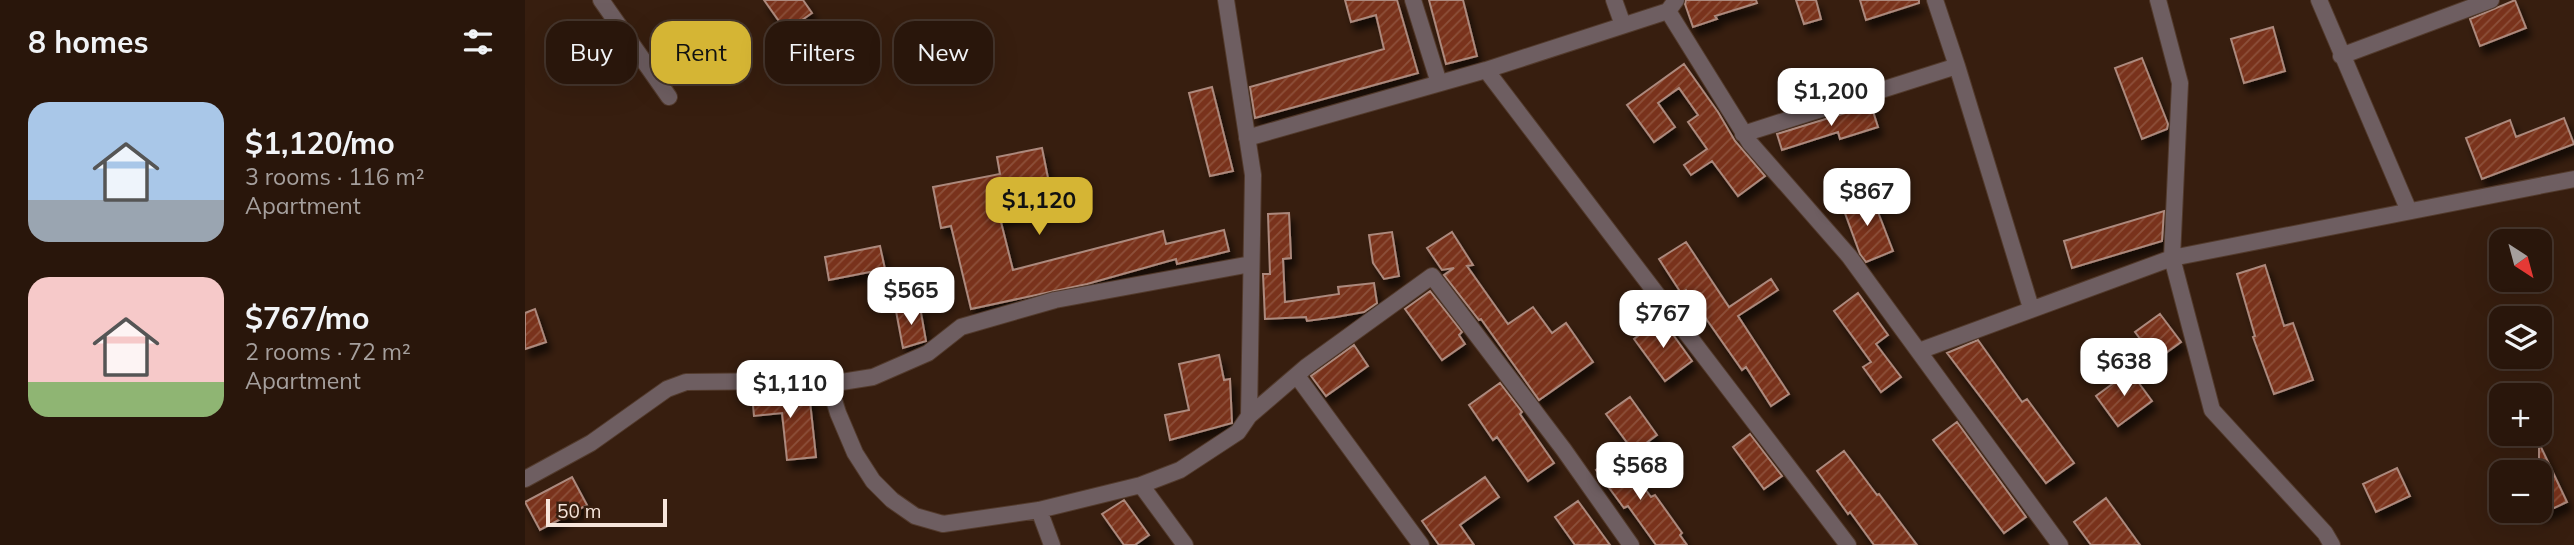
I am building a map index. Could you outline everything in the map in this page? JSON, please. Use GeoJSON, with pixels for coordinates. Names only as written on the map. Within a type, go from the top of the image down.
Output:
{"type":"FeatureCollection","features":[{"type":"Feature","properties":{"kind":"street"},"geometry":{"type":"LineString","coordinates":[[601,0],[669,97]]}},
{"type":"Feature","properties":{"kind":"street"},"geometry":{"type":"LineString","coordinates":[[1226,0],[1252,175],[1249,416]]}},
{"type":"Feature","properties":{"kind":"street"},"geometry":{"type":"LineString","coordinates":[[1413,0],[1439,82]]}},
{"type":"Feature","properties":{"kind":"street"},"geometry":{"type":"LineString","coordinates":[[1614,0],[1623,25]]}},
{"type":"Feature","properties":{"kind":"street"},"geometry":{"type":"LineString","coordinates":[[1935,0],[2031,308]]}},
{"type":"Feature","properties":{"kind":"street"},"geometry":{"type":"LineString","coordinates":[[2158,0],[2180,83],[2172,258],[2212,410],[2325,533],[2332,545]]}},
{"type":"Feature","properties":{"kind":"street"},"geometry":{"type":"LineString","coordinates":[[2319,0],[2409,211]]}},
{"type":"Feature","properties":{"kind":"street"},"geometry":{"type":"LineString","coordinates":[[2341,56],[2491,0]]}},
{"type":"Feature","properties":{"kind":"street"},"geometry":{"type":"LineString","coordinates":[[1247,138],[1486,70],[1623,25],[1672,5],[1743,134],[1849,256],[2060,545]]}},
{"type":"Feature","properties":{"kind":"street"},"geometry":{"type":"LineString","coordinates":[[1743,134],[1957,66]]}},
{"type":"Feature","properties":{"kind":"street"},"geometry":{"type":"LineString","coordinates":[[1486,70],[1848,545]]}},
{"type":"Feature","properties":{"kind":"street"},"geometry":{"type":"LineString","coordinates":[[1919,351],[2172,258],[2574,179]]}},
{"type":"Feature","properties":{"kind":"street"},"geometry":{"type":"LineString","coordinates":[[525,479],[591,443],[667,389],[686,382],[801,381],[829,384],[873,377],[928,353],[961,327],[1055,300],[1251,264]]}},
{"type":"Feature","properties":{"kind":"street"},"geometry":{"type":"LineString","coordinates":[[829,384],[855,453],[873,481],[915,516],[943,524],[1039,510],[1141,485],[1180,470],[1238,432],[1249,416],[1306,367],[1432,276],[1564,450],[1632,545]]}},
{"type":"Feature","properties":{"kind":"street"},"geometry":{"type":"LineString","coordinates":[[1297,376],[1420,545]]}},
{"type":"Feature","properties":{"kind":"street"},"geometry":{"type":"LineString","coordinates":[[1141,485],[1185,545]]}},
{"type":"Feature","properties":{"kind":"street"},"geometry":{"type":"LineString","coordinates":[[1039,510],[1052,545]]}},
{"type":"Feature","properties":{"kind":"building"},"geometry":{"type":"Polygon","coordinates":[[[764,0],[803,0],[812,13],[800,21],[779,21],[764,0]]]}},
{"type":"Feature","properties":{"kind":"building"},"geometry":{"type":"Polygon","coordinates":[[[1345,0],[1397,0],[1418,73],[1255,118],[1250,87],[1384,49],[1376,15],[1351,22],[1345,0]]]}},
{"type":"Feature","properties":{"kind":"building"},"geometry":{"type":"Polygon","coordinates":[[[1429,0],[1463,0],[1477,56],[1446,64],[1429,0]]]}},
{"type":"Feature","properties":{"kind":"building"},"geometry":{"type":"Polygon","coordinates":[[[1686,0],[1756,0],[1757,3],[1715,16],[1717,19],[1693,27],[1686,0]]]}},
{"type":"Feature","properties":{"kind":"building"},"geometry":{"type":"Polygon","coordinates":[[[1796,0],[1816,0],[1821,19],[1804,24],[1796,0]]]}},
{"type":"Feature","properties":{"kind":"building"},"geometry":{"type":"Polygon","coordinates":[[[1860,0],[1919,0],[1919,3],[1866,20],[1860,0]]]}},
{"type":"Feature","properties":{"kind":"building"},"geometry":{"type":"Polygon","coordinates":[[[2515,0],[2526,28],[2480,46],[2470,19],[2515,0]]]}},
{"type":"Feature","properties":{"kind":"building"},"geometry":{"type":"Polygon","coordinates":[[[2273,27],[2285,71],[2244,83],[2231,39],[2273,27]]]}},
{"type":"Feature","properties":{"kind":"building"},"geometry":{"type":"Polygon","coordinates":[[[2142,58],[2168,124],[2167,129],[2142,139],[2115,68],[2142,58]]]}},
{"type":"Feature","properties":{"kind":"building"},"geometry":{"type":"Polygon","coordinates":[[[1684,64],[1735,141],[1765,176],[1738,196],[1712,161],[1691,175],[1684,165],[1707,149],[1688,122],[1698,115],[1679,88],[1658,103],[1675,127],[1654,142],[1627,105],[1684,64]]]}},
{"type":"Feature","properties":{"kind":"building"},"geometry":{"type":"Polygon","coordinates":[[[1806,75],[1814,100],[1793,107],[1785,82],[1806,75]]]}},
{"type":"Feature","properties":{"kind":"building"},"geometry":{"type":"Polygon","coordinates":[[[1212,87],[1233,171],[1210,176],[1189,93],[1212,87]]]}},
{"type":"Feature","properties":{"kind":"building"},"geometry":{"type":"Polygon","coordinates":[[[1871,105],[1878,127],[1840,139],[1838,132],[1782,150],[1777,134],[1871,105]]]}},
{"type":"Feature","properties":{"kind":"building"},"geometry":{"type":"Polygon","coordinates":[[[2564,118],[2574,144],[2482,179],[2466,138],[2510,120],[2516,137],[2564,118]]]}},
{"type":"Feature","properties":{"kind":"building"},"geometry":{"type":"Polygon","coordinates":[[[1042,148],[1054,208],[1000,218],[1013,270],[1163,231],[1166,244],[1224,230],[1229,251],[1177,264],[1176,259],[1087,284],[971,309],[951,226],[941,228],[933,187],[1000,174],[997,157],[1042,148]]]}},
{"type":"Feature","properties":{"kind":"building"},"geometry":{"type":"Polygon","coordinates":[[[1871,194],[1893,251],[1866,262],[1860,254],[1842,205],[1871,194]]]}},
{"type":"Feature","properties":{"kind":"building"},"geometry":{"type":"Polygon","coordinates":[[[2164,211],[2162,241],[2072,268],[2064,241],[2164,211]]]}},
{"type":"Feature","properties":{"kind":"building"},"geometry":{"type":"Polygon","coordinates":[[[1289,213],[1291,258],[1283,259],[1285,302],[1339,294],[1338,287],[1374,283],[1377,303],[1364,312],[1336,317],[1307,321],[1306,317],[1265,319],[1263,274],[1270,274],[1268,214],[1289,213]]]}},
{"type":"Feature","properties":{"kind":"building"},"geometry":{"type":"Polygon","coordinates":[[[1392,232],[1399,276],[1384,279],[1373,263],[1369,235],[1392,232]]]}},
{"type":"Feature","properties":{"kind":"building"},"geometry":{"type":"Polygon","coordinates":[[[1452,232],[1473,265],[1467,266],[1508,324],[1533,307],[1552,333],[1566,323],[1593,362],[1539,400],[1481,319],[1479,320],[1444,275],[1454,268],[1442,270],[1427,248],[1452,232]]]}},
{"type":"Feature","properties":{"kind":"building"},"geometry":{"type":"Polygon","coordinates":[[[1686,242],[1729,307],[1771,279],[1778,290],[1738,316],[1789,394],[1771,406],[1746,367],[1742,370],[1686,290],[1681,293],[1659,259],[1686,242]]]}},
{"type":"Feature","properties":{"kind":"building"},"geometry":{"type":"Polygon","coordinates":[[[880,246],[885,269],[829,280],[825,257],[880,246]]]}},
{"type":"Feature","properties":{"kind":"building"},"geometry":{"type":"Polygon","coordinates":[[[2265,265],[2284,326],[2293,323],[2313,380],[2274,394],[2253,337],[2255,336],[2237,274],[2265,265]]]}},
{"type":"Feature","properties":{"kind":"building"},"geometry":{"type":"Polygon","coordinates":[[[1430,291],[1462,332],[1459,335],[1465,344],[1442,360],[1405,309],[1430,291]]]}},
{"type":"Feature","properties":{"kind":"building"},"geometry":{"type":"Polygon","coordinates":[[[1858,293],[1888,335],[1876,344],[1901,377],[1881,392],[1863,367],[1871,362],[1834,311],[1858,293]]]}},
{"type":"Feature","properties":{"kind":"building"},"geometry":{"type":"Polygon","coordinates":[[[920,307],[926,341],[903,348],[896,311],[920,307]]]}},
{"type":"Feature","properties":{"kind":"building"},"geometry":{"type":"Polygon","coordinates":[[[535,309],[546,342],[525,349],[525,313],[535,309]]]}},
{"type":"Feature","properties":{"kind":"building"},"geometry":{"type":"Polygon","coordinates":[[[2160,314],[2181,342],[2156,360],[2135,332],[2160,314]]]}},
{"type":"Feature","properties":{"kind":"building"},"geometry":{"type":"Polygon","coordinates":[[[1661,318],[1692,361],[1665,381],[1634,339],[1661,318]]]}},
{"type":"Feature","properties":{"kind":"building"},"geometry":{"type":"Polygon","coordinates":[[[1978,340],[2022,402],[2027,399],[2074,463],[2046,483],[1947,353],[1978,340]]]}},
{"type":"Feature","properties":{"kind":"building"},"geometry":{"type":"Polygon","coordinates":[[[1354,345],[1368,366],[1326,396],[1311,376],[1354,345]]]}},
{"type":"Feature","properties":{"kind":"building"},"geometry":{"type":"Polygon","coordinates":[[[1219,355],[1224,380],[1230,379],[1232,423],[1170,440],[1165,415],[1189,410],[1179,364],[1219,355]]]}},
{"type":"Feature","properties":{"kind":"building"},"geometry":{"type":"Polygon","coordinates":[[[2130,371],[2152,401],[2118,426],[2096,396],[2130,371]]]}},
{"type":"Feature","properties":{"kind":"building"},"geometry":{"type":"Polygon","coordinates":[[[1500,383],[1554,463],[1528,481],[1497,437],[1493,440],[1469,405],[1500,383]]]}},
{"type":"Feature","properties":{"kind":"building"},"geometry":{"type":"Polygon","coordinates":[[[809,392],[816,457],[787,460],[782,413],[754,416],[752,394],[809,392]]]}},
{"type":"Feature","properties":{"kind":"building"},"geometry":{"type":"Polygon","coordinates":[[[1630,397],[1657,435],[1634,452],[1606,414],[1630,397]]]}},
{"type":"Feature","properties":{"kind":"building"},"geometry":{"type":"Polygon","coordinates":[[[1957,422],[2026,517],[2004,533],[1933,440],[1957,422]]]}},
{"type":"Feature","properties":{"kind":"building"},"geometry":{"type":"Polygon","coordinates":[[[1750,434],[1782,476],[1764,489],[1733,447],[1750,434]]]}},
{"type":"Feature","properties":{"kind":"building"},"geometry":{"type":"Polygon","coordinates":[[[2540,446],[2547,460],[2537,460],[2540,446]]]}},
{"type":"Feature","properties":{"kind":"building"},"geometry":{"type":"Polygon","coordinates":[[[1844,451],[1917,545],[1874,545],[1850,512],[1848,514],[1817,471],[1844,451]]]}},
{"type":"Feature","properties":{"kind":"building"},"geometry":{"type":"Polygon","coordinates":[[[1619,453],[1651,497],[1655,495],[1682,533],[1680,535],[1687,545],[1656,545],[1628,506],[1624,508],[1596,470],[1619,453]]]}},
{"type":"Feature","properties":{"kind":"building"},"geometry":{"type":"Polygon","coordinates":[[[2397,468],[2410,496],[2376,512],[2363,484],[2397,468]]]}},
{"type":"Feature","properties":{"kind":"building"},"geometry":{"type":"Polygon","coordinates":[[[2552,470],[2567,502],[2552,509],[2552,470]]]}},
{"type":"Feature","properties":{"kind":"building"},"geometry":{"type":"Polygon","coordinates":[[[572,477],[587,505],[540,530],[525,502],[572,477]]]}},
{"type":"Feature","properties":{"kind":"building"},"geometry":{"type":"Polygon","coordinates":[[[1485,477],[1499,497],[1460,525],[1474,545],[1439,545],[1422,521],[1485,477]]]}},
{"type":"Feature","properties":{"kind":"building"},"geometry":{"type":"Polygon","coordinates":[[[2106,498],[2140,545],[2091,545],[2074,522],[2106,498]]]}},
{"type":"Feature","properties":{"kind":"building"},"geometry":{"type":"Polygon","coordinates":[[[1124,500],[1149,535],[1135,545],[1124,545],[1102,514],[1124,500]]]}},
{"type":"Feature","properties":{"kind":"building"},"geometry":{"type":"Polygon","coordinates":[[[1578,501],[1610,545],[1575,545],[1555,517],[1578,501]]]}}]}
